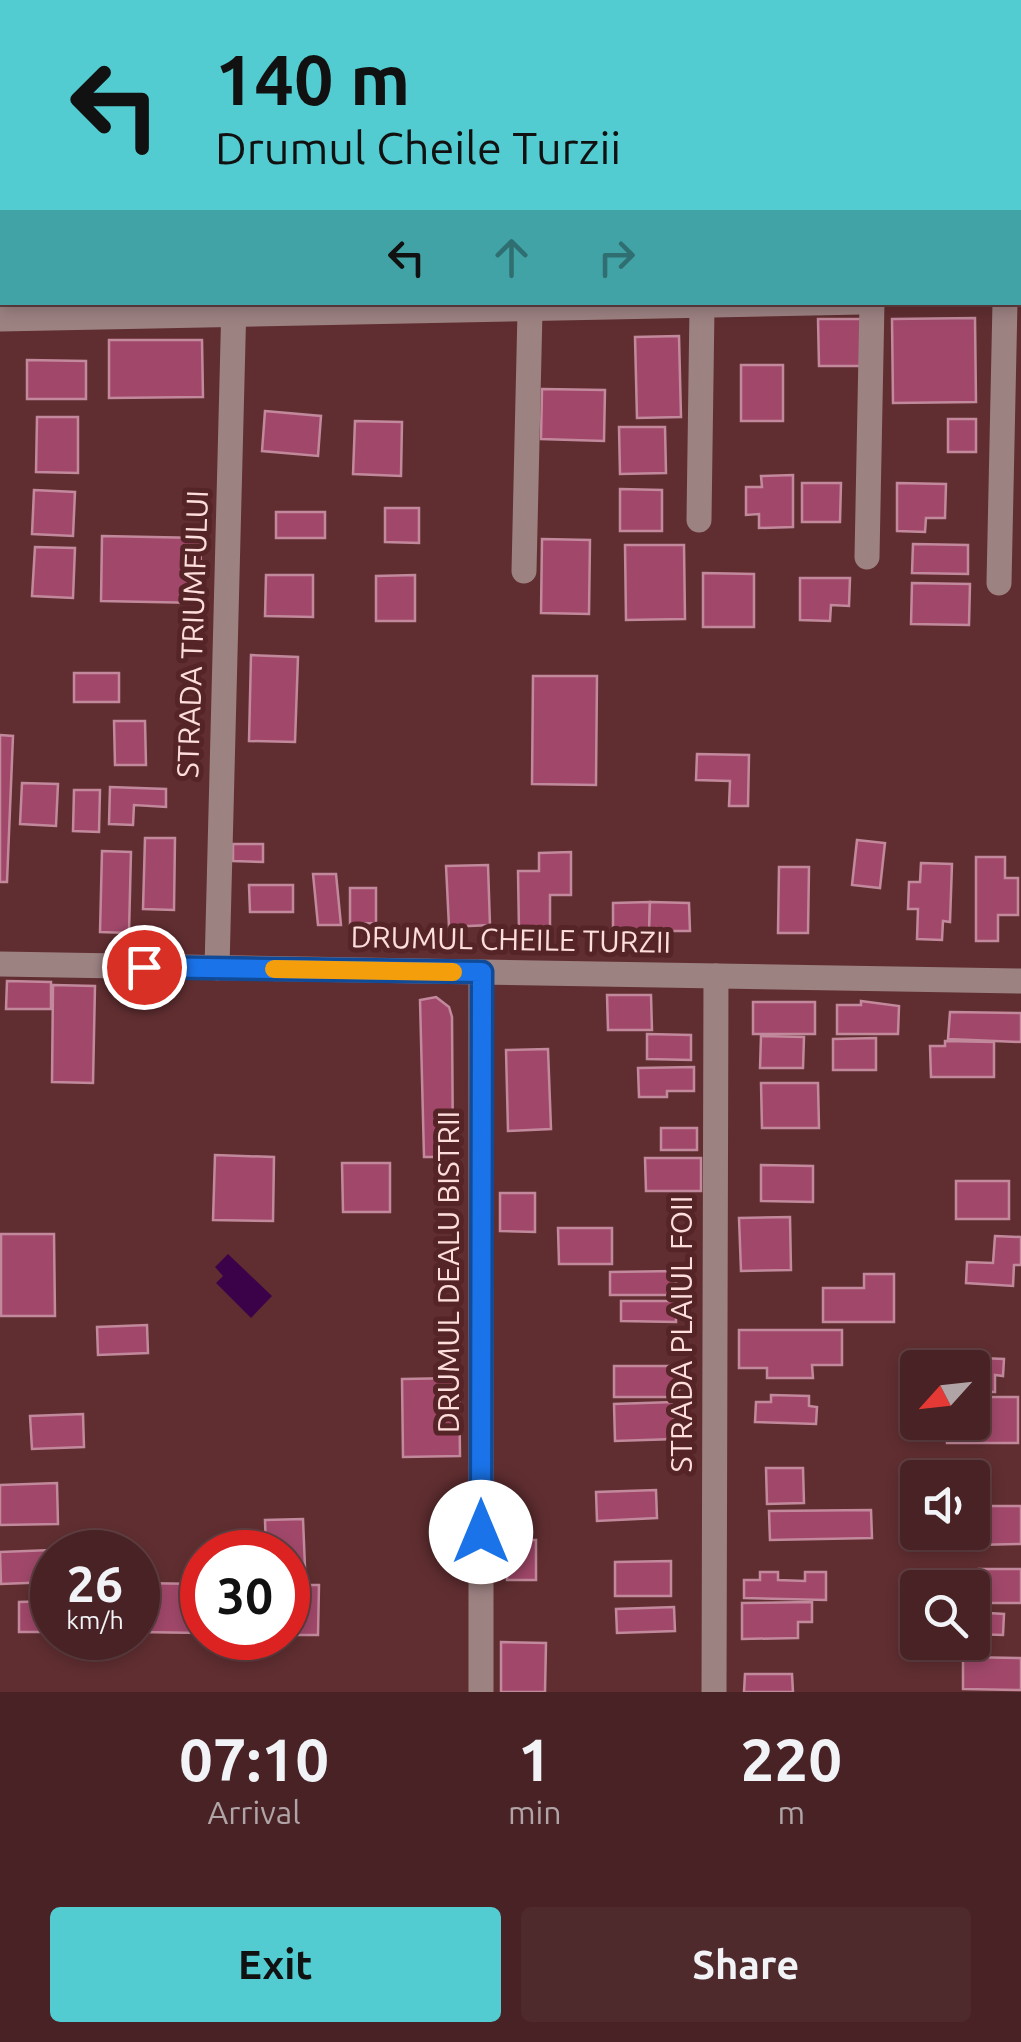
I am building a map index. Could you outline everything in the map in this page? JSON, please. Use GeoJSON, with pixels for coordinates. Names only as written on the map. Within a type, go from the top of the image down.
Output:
{"type":"FeatureCollection","features":[{"type":"Feature","properties":{"kind":"street"},"geometry":{"type":"LineString","coordinates":[[0,319],[234,309],[530,311],[766,305]]}},
{"type":"Feature","properties":{"kind":"street"},"geometry":{"type":"LineString","coordinates":[[866,557],[872,305]]}},
{"type":"Feature","properties":{"kind":"street"},"geometry":{"type":"LineString","coordinates":[[999,583],[1005,305]]}},
{"type":"Feature","properties":{"kind":"street"},"geometry":{"type":"LineString","coordinates":[[699,520],[702,307]]}},
{"type":"Feature","properties":{"kind":"street","name":"STRADA TRIUMFULUI"},"geometry":{"type":"LineString","coordinates":[[216,968],[234,309]]}},
{"type":"Feature","properties":{"kind":"street"},"geometry":{"type":"LineString","coordinates":[[524,571],[530,311]]}},
{"type":"Feature","properties":{"kind":"street","name":"DRUMUL CHEILE TURZII"},"geometry":{"type":"LineString","coordinates":[[0,964],[1021,981]]}},
{"type":"Feature","properties":{"kind":"street","name":"DRUMUL DEALU BISTRII"},"geometry":{"type":"LineString","coordinates":[[481,1692],[482,972]]}},
{"type":"Feature","properties":{"kind":"street","name":"STRADA PLAIUL FOII"},"geometry":{"type":"LineString","coordinates":[[714,1692],[716,976]]}},
{"type":"Feature","properties":{"kind":"shaded area"},"geometry":{"type":"Polygon","coordinates":[[[228,1254],[272,1296],[251,1318],[216,1283],[223,1276],[215,1267],[228,1254]]]}},
{"type":"Feature","properties":{"kind":"building"},"geometry":{"type":"Polygon","coordinates":[[[975,318],[976,402],[893,403],[892,319],[975,318]]]}},
{"type":"Feature","properties":{"kind":"building"},"geometry":{"type":"Polygon","coordinates":[[[818,319],[861,319],[861,366],[819,366],[818,319]]]}},
{"type":"Feature","properties":{"kind":"building"},"geometry":{"type":"Polygon","coordinates":[[[679,336],[681,417],[637,418],[635,337],[679,336]]]}},
{"type":"Feature","properties":{"kind":"building"},"geometry":{"type":"Polygon","coordinates":[[[109,340],[202,340],[203,397],[109,398],[109,340]]]}},
{"type":"Feature","properties":{"kind":"building"},"geometry":{"type":"Polygon","coordinates":[[[27,360],[86,361],[86,399],[27,399],[27,360]]]}},
{"type":"Feature","properties":{"kind":"building"},"geometry":{"type":"Polygon","coordinates":[[[741,365],[783,365],[783,421],[741,421],[741,365]]]}},
{"type":"Feature","properties":{"kind":"building"},"geometry":{"type":"Polygon","coordinates":[[[542,389],[605,390],[604,441],[541,439],[542,389]]]}},
{"type":"Feature","properties":{"kind":"building"},"geometry":{"type":"Polygon","coordinates":[[[265,411],[321,416],[318,456],[262,451],[265,411]]]}},
{"type":"Feature","properties":{"kind":"building"},"geometry":{"type":"Polygon","coordinates":[[[37,417],[78,417],[78,473],[36,472],[37,417]]]}},
{"type":"Feature","properties":{"kind":"building"},"geometry":{"type":"Polygon","coordinates":[[[948,419],[976,419],[976,452],[948,452],[948,419]]]}},
{"type":"Feature","properties":{"kind":"building"},"geometry":{"type":"Polygon","coordinates":[[[355,421],[402,422],[401,476],[353,474],[355,421]]]}},
{"type":"Feature","properties":{"kind":"building"},"geometry":{"type":"Polygon","coordinates":[[[619,427],[665,427],[666,473],[620,474],[619,427]]]}},
{"type":"Feature","properties":{"kind":"building"},"geometry":{"type":"Polygon","coordinates":[[[793,475],[793,527],[759,528],[759,514],[746,515],[746,487],[762,487],[761,476],[793,475]]]}},
{"type":"Feature","properties":{"kind":"building"},"geometry":{"type":"Polygon","coordinates":[[[802,483],[841,483],[840,522],[802,522],[802,483]]]}},
{"type":"Feature","properties":{"kind":"building"},"geometry":{"type":"Polygon","coordinates":[[[897,483],[946,484],[945,518],[926,518],[925,532],[897,531],[897,483]]]}},
{"type":"Feature","properties":{"kind":"building"},"geometry":{"type":"Polygon","coordinates":[[[620,489],[662,490],[662,531],[620,531],[620,489]]]}},
{"type":"Feature","properties":{"kind":"building"},"geometry":{"type":"Polygon","coordinates":[[[34,490],[75,492],[73,536],[32,534],[34,490]]]}},
{"type":"Feature","properties":{"kind":"building"},"geometry":{"type":"Polygon","coordinates":[[[385,508],[419,508],[419,543],[385,542],[385,508]]]}},
{"type":"Feature","properties":{"kind":"building"},"geometry":{"type":"Polygon","coordinates":[[[276,512],[325,512],[325,538],[276,538],[276,512]]]}},
{"type":"Feature","properties":{"kind":"building"},"geometry":{"type":"Polygon","coordinates":[[[102,536],[201,538],[200,603],[101,601],[102,536]]]}},
{"type":"Feature","properties":{"kind":"building"},"geometry":{"type":"Polygon","coordinates":[[[542,539],[590,540],[589,614],[541,613],[542,539]]]}},
{"type":"Feature","properties":{"kind":"building"},"geometry":{"type":"Polygon","coordinates":[[[913,544],[968,545],[968,574],[912,573],[913,544]]]}},
{"type":"Feature","properties":{"kind":"building"},"geometry":{"type":"Polygon","coordinates":[[[625,545],[684,545],[685,619],[626,620],[625,545]]]}},
{"type":"Feature","properties":{"kind":"building"},"geometry":{"type":"Polygon","coordinates":[[[35,547],[75,548],[73,598],[32,596],[35,547]]]}},
{"type":"Feature","properties":{"kind":"building"},"geometry":{"type":"Polygon","coordinates":[[[703,573],[754,574],[754,627],[703,627],[703,573]]]}},
{"type":"Feature","properties":{"kind":"building"},"geometry":{"type":"Polygon","coordinates":[[[266,575],[313,575],[313,617],[265,616],[266,575]]]}},
{"type":"Feature","properties":{"kind":"building"},"geometry":{"type":"Polygon","coordinates":[[[415,575],[415,621],[376,621],[376,576],[415,575]]]}},
{"type":"Feature","properties":{"kind":"building"},"geometry":{"type":"Polygon","coordinates":[[[800,578],[850,578],[849,606],[831,605],[830,621],[800,620],[800,578]]]}},
{"type":"Feature","properties":{"kind":"building"},"geometry":{"type":"Polygon","coordinates":[[[912,583],[970,584],[969,625],[911,624],[912,583]]]}},
{"type":"Feature","properties":{"kind":"building"},"geometry":{"type":"Polygon","coordinates":[[[251,655],[298,657],[295,742],[249,741],[251,655]]]}},
{"type":"Feature","properties":{"kind":"building"},"geometry":{"type":"Polygon","coordinates":[[[74,673],[119,673],[119,702],[74,702],[74,673]]]}},
{"type":"Feature","properties":{"kind":"building"},"geometry":{"type":"Polygon","coordinates":[[[533,676],[597,676],[596,785],[532,784],[533,676]]]}},
{"type":"Feature","properties":{"kind":"building"},"geometry":{"type":"Polygon","coordinates":[[[114,721],[145,721],[146,765],[115,765],[114,721]]]}},
{"type":"Feature","properties":{"kind":"building"},"geometry":{"type":"Polygon","coordinates":[[[0,735],[13,736],[7,882],[0,882],[0,735]]]}},
{"type":"Feature","properties":{"kind":"building"},"geometry":{"type":"Polygon","coordinates":[[[697,754],[749,755],[748,806],[729,806],[730,781],[696,780],[697,754]]]}},
{"type":"Feature","properties":{"kind":"building"},"geometry":{"type":"Polygon","coordinates":[[[22,783],[58,784],[56,826],[20,824],[22,783]]]}},
{"type":"Feature","properties":{"kind":"building"},"geometry":{"type":"Polygon","coordinates":[[[110,787],[166,789],[166,807],[134,805],[133,825],[109,824],[110,787]]]}},
{"type":"Feature","properties":{"kind":"building"},"geometry":{"type":"Polygon","coordinates":[[[74,790],[100,790],[99,832],[73,831],[74,790]]]}},
{"type":"Feature","properties":{"kind":"building"},"geometry":{"type":"Polygon","coordinates":[[[145,838],[175,838],[174,910],[143,909],[145,838]]]}},
{"type":"Feature","properties":{"kind":"building"},"geometry":{"type":"Polygon","coordinates":[[[857,840],[885,843],[880,888],[852,885],[857,840]]]}},
{"type":"Feature","properties":{"kind":"building"},"geometry":{"type":"Polygon","coordinates":[[[233,844],[263,844],[263,862],[233,861],[233,844]]]}},
{"type":"Feature","properties":{"kind":"building"},"geometry":{"type":"Polygon","coordinates":[[[102,851],[131,852],[129,933],[100,932],[102,851]]]}},
{"type":"Feature","properties":{"kind":"building"},"geometry":{"type":"Polygon","coordinates":[[[571,852],[571,895],[550,895],[550,931],[519,932],[518,871],[539,871],[539,853],[571,852]]]}},
{"type":"Feature","properties":{"kind":"building"},"geometry":{"type":"Polygon","coordinates":[[[976,857],[1005,857],[1005,878],[1018,878],[1018,915],[998,915],[998,941],[976,941],[976,857]]]}},
{"type":"Feature","properties":{"kind":"building"},"geometry":{"type":"Polygon","coordinates":[[[921,863],[952,864],[950,922],[943,921],[942,940],[917,939],[918,909],[908,909],[909,882],[920,882],[921,863]]]}},
{"type":"Feature","properties":{"kind":"building"},"geometry":{"type":"Polygon","coordinates":[[[488,865],[490,925],[449,927],[446,866],[488,865]]]}},
{"type":"Feature","properties":{"kind":"building"},"geometry":{"type":"Polygon","coordinates":[[[779,867],[809,867],[808,933],[778,933],[779,867]]]}},
{"type":"Feature","properties":{"kind":"building"},"geometry":{"type":"Polygon","coordinates":[[[313,874],[336,874],[341,925],[318,925],[313,874]]]}},
{"type":"Feature","properties":{"kind":"building"},"geometry":{"type":"Polygon","coordinates":[[[249,885],[293,885],[293,912],[250,912],[249,885]]]}},
{"type":"Feature","properties":{"kind":"building"},"geometry":{"type":"Polygon","coordinates":[[[350,888],[376,888],[376,923],[350,924],[350,888]]]}},
{"type":"Feature","properties":{"kind":"building"},"geometry":{"type":"Polygon","coordinates":[[[650,902],[649,946],[613,946],[613,903],[650,902]]]}},
{"type":"Feature","properties":{"kind":"building"},"geometry":{"type":"Polygon","coordinates":[[[650,902],[689,903],[690,931],[649,931],[650,902]]]}},
{"type":"Feature","properties":{"kind":"building"},"geometry":{"type":"Polygon","coordinates":[[[7,981],[51,982],[51,1009],[6,1009],[7,981]]]}},
{"type":"Feature","properties":{"kind":"building"},"geometry":{"type":"Polygon","coordinates":[[[53,985],[95,986],[93,1083],[52,1082],[53,985]]]}},
{"type":"Feature","properties":{"kind":"building"},"geometry":{"type":"Polygon","coordinates":[[[607,995],[651,995],[652,1030],[608,1030],[607,995]]]}},
{"type":"Feature","properties":{"kind":"building"},"geometry":{"type":"Polygon","coordinates":[[[436,997],[449,1007],[452,1017],[453,1157],[424,1157],[420,1000],[436,997]]]}},
{"type":"Feature","properties":{"kind":"building"},"geometry":{"type":"Polygon","coordinates":[[[861,1001],[899,1006],[898,1034],[837,1034],[837,1005],[861,1005],[861,1001]]]}},
{"type":"Feature","properties":{"kind":"building"},"geometry":{"type":"Polygon","coordinates":[[[753,1002],[815,1002],[815,1034],[753,1034],[753,1002]]]}},
{"type":"Feature","properties":{"kind":"building"},"geometry":{"type":"Polygon","coordinates":[[[950,1012],[1021,1013],[1021,1042],[948,1039],[950,1012]]]}},
{"type":"Feature","properties":{"kind":"building"},"geometry":{"type":"Polygon","coordinates":[[[647,1034],[691,1035],[691,1060],[647,1059],[647,1034]]]}},
{"type":"Feature","properties":{"kind":"building"},"geometry":{"type":"Polygon","coordinates":[[[761,1036],[804,1037],[803,1068],[760,1068],[761,1036]]]}},
{"type":"Feature","properties":{"kind":"building"},"geometry":{"type":"Polygon","coordinates":[[[876,1038],[876,1070],[833,1070],[833,1039],[876,1038]]]}},
{"type":"Feature","properties":{"kind":"building"},"geometry":{"type":"Polygon","coordinates":[[[945,1041],[994,1042],[994,1077],[931,1077],[930,1046],[945,1046],[945,1041]]]}},
{"type":"Feature","properties":{"kind":"building"},"geometry":{"type":"Polygon","coordinates":[[[548,1049],[551,1129],[508,1131],[506,1050],[548,1049]]]}},
{"type":"Feature","properties":{"kind":"building"},"geometry":{"type":"Polygon","coordinates":[[[694,1067],[694,1091],[667,1091],[667,1097],[639,1097],[638,1068],[694,1067]]]}},
{"type":"Feature","properties":{"kind":"building"},"geometry":{"type":"Polygon","coordinates":[[[761,1083],[818,1083],[819,1128],[762,1128],[761,1083]]]}},
{"type":"Feature","properties":{"kind":"building"},"geometry":{"type":"Polygon","coordinates":[[[661,1128],[697,1128],[697,1150],[661,1150],[661,1128]]]}},
{"type":"Feature","properties":{"kind":"building"},"geometry":{"type":"Polygon","coordinates":[[[215,1155],[274,1157],[273,1221],[213,1220],[215,1155]]]}},
{"type":"Feature","properties":{"kind":"building"},"geometry":{"type":"Polygon","coordinates":[[[645,1158],[701,1158],[701,1191],[646,1191],[645,1158]]]}},
{"type":"Feature","properties":{"kind":"building"},"geometry":{"type":"Polygon","coordinates":[[[342,1163],[390,1163],[390,1212],[343,1212],[342,1163]]]}},
{"type":"Feature","properties":{"kind":"building"},"geometry":{"type":"Polygon","coordinates":[[[761,1165],[813,1166],[813,1202],[761,1201],[761,1165]]]}},
{"type":"Feature","properties":{"kind":"building"},"geometry":{"type":"Polygon","coordinates":[[[956,1181],[1009,1181],[1009,1219],[956,1219],[956,1181]]]}},
{"type":"Feature","properties":{"kind":"building"},"geometry":{"type":"Polygon","coordinates":[[[500,1193],[535,1193],[535,1232],[500,1231],[500,1193]]]}},
{"type":"Feature","properties":{"kind":"building"},"geometry":{"type":"Polygon","coordinates":[[[790,1217],[791,1270],[741,1271],[739,1218],[790,1217]]]}},
{"type":"Feature","properties":{"kind":"building"},"geometry":{"type":"Polygon","coordinates":[[[558,1228],[612,1228],[612,1264],[559,1264],[558,1228]]]}},
{"type":"Feature","properties":{"kind":"building"},"geometry":{"type":"Polygon","coordinates":[[[1,1234],[54,1234],[55,1316],[1,1316],[1,1234]]]}},
{"type":"Feature","properties":{"kind":"building"},"geometry":{"type":"Polygon","coordinates":[[[995,1236],[1021,1237],[1021,1265],[1014,1265],[1013,1286],[966,1283],[967,1262],[993,1263],[995,1236]]]}},
{"type":"Feature","properties":{"kind":"building"},"geometry":{"type":"Polygon","coordinates":[[[676,1271],[676,1295],[610,1295],[610,1272],[676,1271]]]}},
{"type":"Feature","properties":{"kind":"building"},"geometry":{"type":"Polygon","coordinates":[[[864,1274],[894,1274],[894,1322],[823,1322],[823,1288],[864,1288],[864,1274]]]}},
{"type":"Feature","properties":{"kind":"building"},"geometry":{"type":"Polygon","coordinates":[[[621,1301],[676,1301],[676,1322],[621,1321],[621,1301]]]}},
{"type":"Feature","properties":{"kind":"building"},"geometry":{"type":"Polygon","coordinates":[[[147,1325],[148,1353],[98,1355],[97,1327],[147,1325]]]}},
{"type":"Feature","properties":{"kind":"building"},"geometry":{"type":"Polygon","coordinates":[[[739,1330],[842,1330],[842,1365],[812,1365],[813,1378],[767,1378],[767,1368],[739,1368],[739,1330]]]}},
{"type":"Feature","properties":{"kind":"building"},"geometry":{"type":"Polygon","coordinates":[[[990,1358],[1004,1359],[1003,1376],[995,1375],[995,1392],[990,1392],[990,1358]]]}},
{"type":"Feature","properties":{"kind":"building"},"geometry":{"type":"Polygon","coordinates":[[[614,1366],[679,1366],[679,1397],[614,1397],[614,1366]]]}},
{"type":"Feature","properties":{"kind":"building"},"geometry":{"type":"Polygon","coordinates":[[[459,1378],[460,1456],[403,1457],[402,1379],[459,1378]]]}},
{"type":"Feature","properties":{"kind":"building"},"geometry":{"type":"Polygon","coordinates":[[[771,1395],[809,1396],[809,1406],[817,1407],[816,1424],[755,1422],[756,1402],[771,1402],[771,1395]]]}},
{"type":"Feature","properties":{"kind":"building"},"geometry":{"type":"Polygon","coordinates":[[[990,1397],[1018,1397],[1018,1443],[947,1443],[990,1440],[990,1397]]]}},
{"type":"Feature","properties":{"kind":"building"},"geometry":{"type":"Polygon","coordinates":[[[673,1402],[675,1439],[615,1441],[614,1404],[673,1402]]]}},
{"type":"Feature","properties":{"kind":"building"},"geometry":{"type":"Polygon","coordinates":[[[83,1414],[84,1447],[32,1449],[30,1416],[83,1414]]]}},
{"type":"Feature","properties":{"kind":"building"},"geometry":{"type":"Polygon","coordinates":[[[766,1468],[803,1468],[804,1503],[767,1504],[766,1468]]]}},
{"type":"Feature","properties":{"kind":"building"},"geometry":{"type":"Polygon","coordinates":[[[57,1483],[58,1524],[0,1525],[0,1485],[57,1483]]]}},
{"type":"Feature","properties":{"kind":"building"},"geometry":{"type":"Polygon","coordinates":[[[656,1490],[657,1518],[597,1521],[596,1492],[656,1490]]]}},
{"type":"Feature","properties":{"kind":"building"},"geometry":{"type":"Polygon","coordinates":[[[990,1506],[1021,1506],[1021,1544],[990,1545],[990,1506]]]}},
{"type":"Feature","properties":{"kind":"building"},"geometry":{"type":"Polygon","coordinates":[[[871,1510],[872,1538],[770,1540],[769,1511],[871,1510]]]}},
{"type":"Feature","properties":{"kind":"building"},"geometry":{"type":"Polygon","coordinates":[[[303,1519],[303,1530],[265,1530],[265,1520],[303,1519]]]}},
{"type":"Feature","properties":{"kind":"building"},"geometry":{"type":"Polygon","coordinates":[[[507,1540],[536,1540],[536,1580],[507,1580],[507,1540]]]}},
{"type":"Feature","properties":{"kind":"building"},"geometry":{"type":"Polygon","coordinates":[[[30,1551],[30,1583],[1,1584],[0,1552],[30,1551]]]}},
{"type":"Feature","properties":{"kind":"building"},"geometry":{"type":"Polygon","coordinates":[[[671,1561],[671,1596],[615,1596],[615,1562],[671,1561]]]}},
{"type":"Feature","properties":{"kind":"building"},"geometry":{"type":"Polygon","coordinates":[[[1021,1569],[1021,1603],[990,1603],[990,1570],[979,1570],[1021,1569]]]}},
{"type":"Feature","properties":{"kind":"building"},"geometry":{"type":"Polygon","coordinates":[[[760,1572],[778,1572],[778,1580],[805,1581],[805,1572],[826,1572],[826,1600],[744,1598],[744,1580],[760,1580],[760,1572]]]}},
{"type":"Feature","properties":{"kind":"building"},"geometry":{"type":"Polygon","coordinates":[[[160,1583],[180,1584],[180,1633],[160,1632],[160,1583]]]}},
{"type":"Feature","properties":{"kind":"building"},"geometry":{"type":"Polygon","coordinates":[[[310,1585],[319,1585],[318,1635],[310,1635],[310,1585]]]}},
{"type":"Feature","properties":{"kind":"building"},"geometry":{"type":"Polygon","coordinates":[[[19,1602],[30,1602],[30,1632],[19,1632],[19,1602]]]}},
{"type":"Feature","properties":{"kind":"building"},"geometry":{"type":"Polygon","coordinates":[[[812,1602],[812,1622],[798,1622],[798,1638],[742,1639],[742,1603],[812,1602]]]}},
{"type":"Feature","properties":{"kind":"building"},"geometry":{"type":"Polygon","coordinates":[[[674,1607],[675,1631],[617,1633],[616,1609],[674,1607]]]}},
{"type":"Feature","properties":{"kind":"building"},"geometry":{"type":"Polygon","coordinates":[[[990,1613],[1004,1614],[1003,1635],[990,1635],[990,1613]]]}},
{"type":"Feature","properties":{"kind":"building"},"geometry":{"type":"Polygon","coordinates":[[[501,1642],[546,1643],[545,1692],[501,1692],[501,1642]]]}},
{"type":"Feature","properties":{"kind":"building"},"geometry":{"type":"Polygon","coordinates":[[[1021,1658],[1021,1690],[963,1689],[963,1660],[1021,1658]]]}},
{"type":"Feature","properties":{"kind":"building"},"geometry":{"type":"Polygon","coordinates":[[[745,1674],[792,1674],[793,1692],[744,1692],[745,1674]]]}},
{"type":"Feature","properties":{"kind":"slow traffic"},"geometry":{"type":"LineString","coordinates":[[274,969],[453,972]]}},
{"type":"Feature","properties":{"kind":"route"},"geometry":{"type":"LineString","coordinates":[[144,967],[482,972],[481,1532]]}}]}
